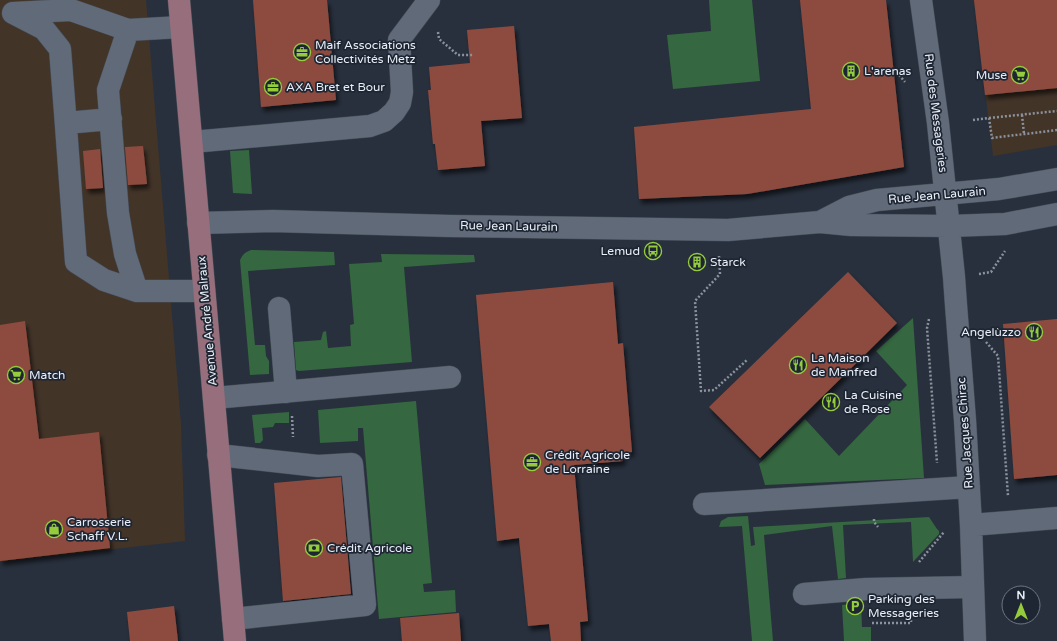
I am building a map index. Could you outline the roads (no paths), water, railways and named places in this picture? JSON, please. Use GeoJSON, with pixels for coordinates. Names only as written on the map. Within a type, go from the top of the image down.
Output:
{"type":"FeatureCollection","features":[{"type":"Feature","properties":{"kind":"main road","name":"Avenue André Malraux"},"geometry":{"type":"LineString","coordinates":[[179,0],[235,641]]}},
{"type":"Feature","properties":{"kind":"street"},"geometry":{"type":"LineString","coordinates":[[192,142],[370,126],[384,121],[394,112],[400,103],[402,92],[399,40],[429,0]]}},
{"type":"Feature","properties":{"kind":"street","name":"Rue des Messageries"},"geometry":{"type":"LineString","coordinates":[[921,0],[938,123],[950,226]]}},
{"type":"Feature","properties":{"kind":"street"},"geometry":{"type":"LineString","coordinates":[[6,14],[72,10],[128,30],[181,27]]}},
{"type":"Feature","properties":{"kind":"street"},"geometry":{"type":"LineString","coordinates":[[6,14],[44,30],[60,49],[76,262],[104,280],[137,291],[204,291]]}},
{"type":"Feature","properties":{"kind":"street"},"geometry":{"type":"LineString","coordinates":[[128,30],[108,90],[118,213],[125,254],[137,291]]}},
{"type":"Feature","properties":{"kind":"street"},"geometry":{"type":"LineString","coordinates":[[66,123],[111,119]]}},
{"type":"Feature","properties":{"kind":"street","name":"Rue Jean Laurain"},"geometry":{"type":"LineString","coordinates":[[820,222],[849,207],[877,200],[999,189],[1057,179]]}},
{"type":"Feature","properties":{"kind":"street","name":"Rue Jean Laurain"},"geometry":{"type":"LineString","coordinates":[[198,223],[273,221],[450,226],[728,230],[820,222],[851,225],[950,226],[1005,224],[1057,214]]}},
{"type":"Feature","properties":{"kind":"street","name":"Rue Jacques Chirac"},"geometry":{"type":"LineString","coordinates":[[950,226],[965,420],[976,641]]}},
{"type":"Feature","properties":{"kind":"street"},"geometry":{"type":"LineString","coordinates":[[279,308],[288,391]]}},
{"type":"Feature","properties":{"kind":"street"},"geometry":{"type":"LineString","coordinates":[[214,398],[450,377]]}},
{"type":"Feature","properties":{"kind":"street"},"geometry":{"type":"LineString","coordinates":[[218,455],[318,466],[352,464],[365,605],[233,619]]}},
{"type":"Feature","properties":{"kind":"street"},"geometry":{"type":"LineString","coordinates":[[704,504],[969,487]]}},
{"type":"Feature","properties":{"kind":"street"},"geometry":{"type":"LineString","coordinates":[[971,525],[1057,518]]}},
{"type":"Feature","properties":{"kind":"street"},"geometry":{"type":"LineString","coordinates":[[804,594],[866,589],[974,587]]}},
{"type":"Feature","properties":{"kind":"place","name":"Maif Associations Collectivités Metz"},"geometry":{"type":"Point","coordinates":[302,52]}},
{"type":"Feature","properties":{"kind":"place","name":"L'arenas"},"geometry":{"type":"Point","coordinates":[851,71]}},
{"type":"Feature","properties":{"kind":"place","name":"Muse"},"geometry":{"type":"Point","coordinates":[1020,75]}},
{"type":"Feature","properties":{"kind":"place","name":"AXA Bret et Bour"},"geometry":{"type":"Point","coordinates":[273,87]}},
{"type":"Feature","properties":{"kind":"place","name":"Lemud"},"geometry":{"type":"Point","coordinates":[653,251]}},
{"type":"Feature","properties":{"kind":"place","name":"Starck"},"geometry":{"type":"Point","coordinates":[697,262]}},
{"type":"Feature","properties":{"kind":"place","name":"Angelùzzo"},"geometry":{"type":"Point","coordinates":[1034,332]}},
{"type":"Feature","properties":{"kind":"place","name":"La Maison de Manfred"},"geometry":{"type":"Point","coordinates":[798,365]}},
{"type":"Feature","properties":{"kind":"place","name":"Match"},"geometry":{"type":"Point","coordinates":[16,375]}},
{"type":"Feature","properties":{"kind":"place","name":"La Cuisine de Rose"},"geometry":{"type":"Point","coordinates":[831,402]}},
{"type":"Feature","properties":{"kind":"place","name":"Crédit Agricole de Lorraine"},"geometry":{"type":"Point","coordinates":[532,462]}},
{"type":"Feature","properties":{"kind":"place","name":"Carrosserie Schaff V.L."},"geometry":{"type":"Point","coordinates":[54,529]}},
{"type":"Feature","properties":{"kind":"place","name":"Crédit Agricole"},"geometry":{"type":"Point","coordinates":[314,548]}},
{"type":"Feature","properties":{"kind":"place","name":"Parking des Messageries"},"geometry":{"type":"Point","coordinates":[855,606]}}]}
